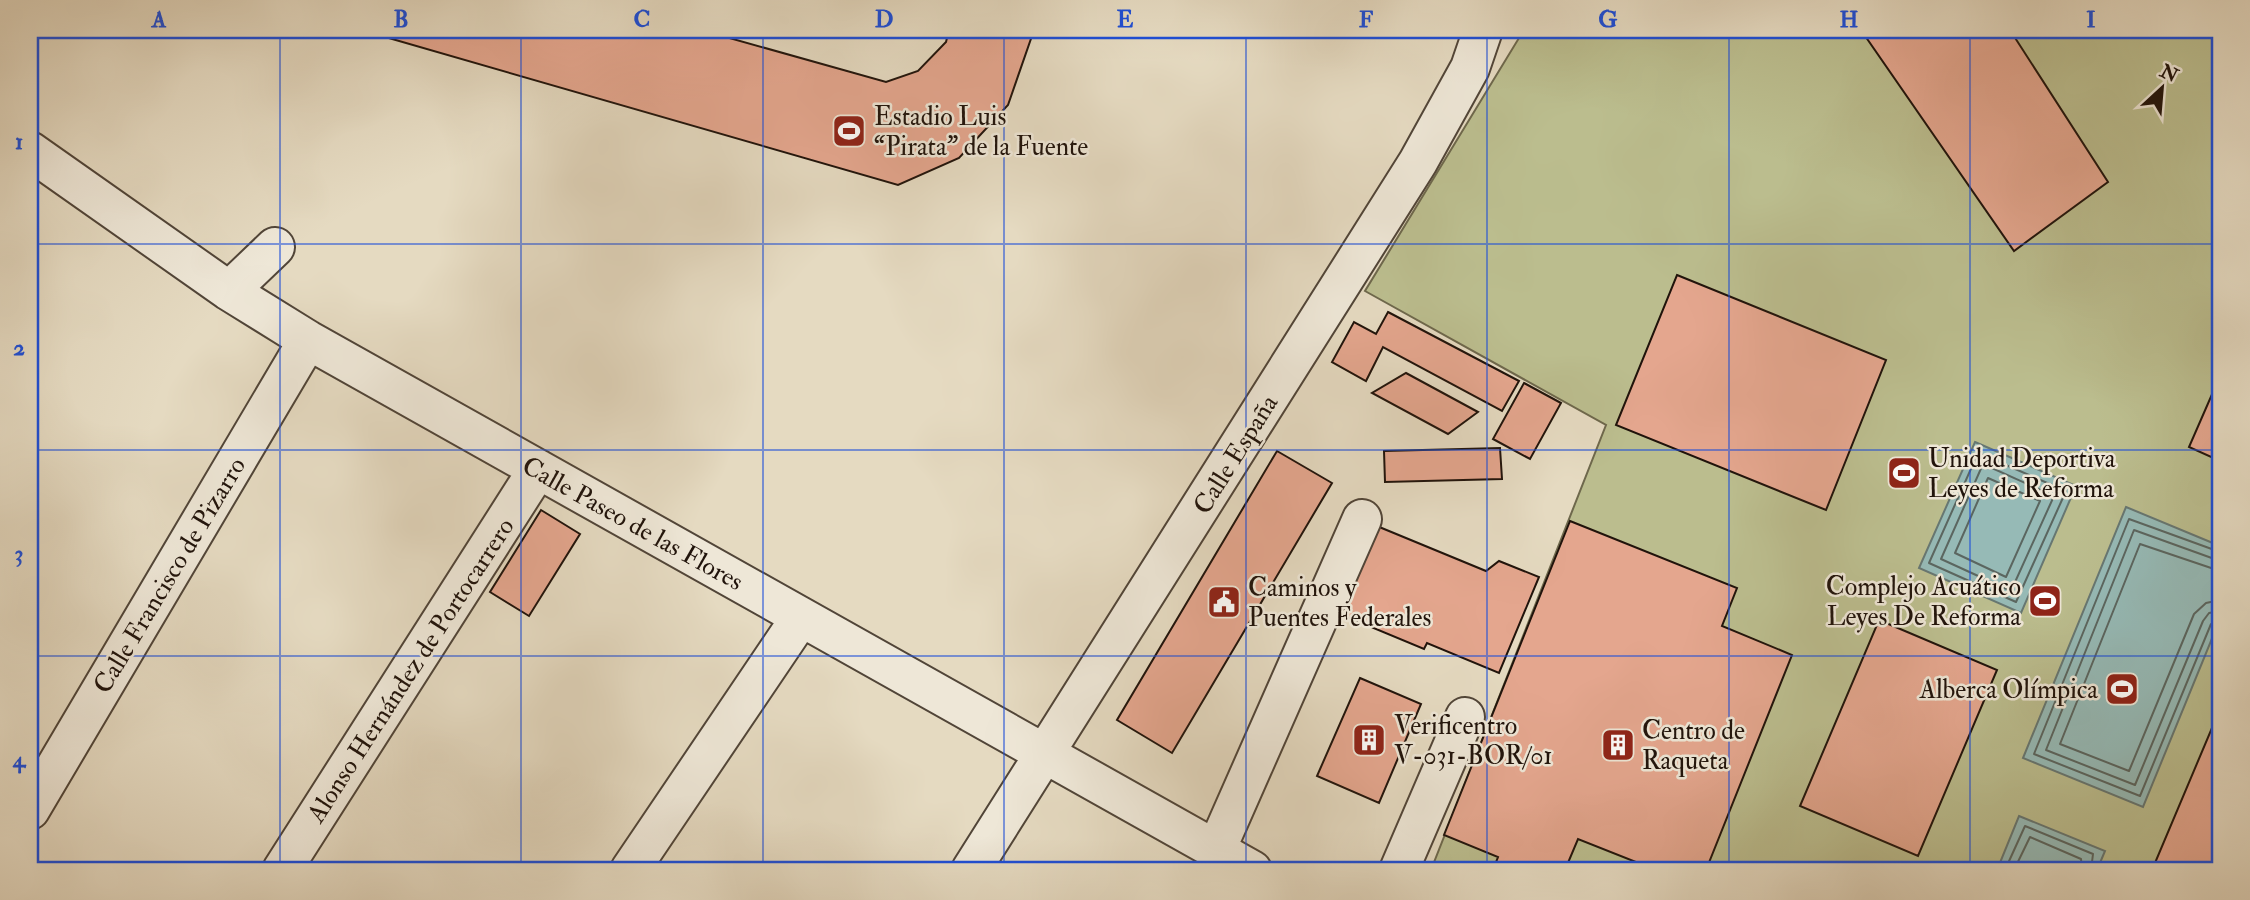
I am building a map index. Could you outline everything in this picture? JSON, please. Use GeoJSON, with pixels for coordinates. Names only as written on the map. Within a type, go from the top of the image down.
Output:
{"type":"FeatureCollection","features":[{"type":"Feature","properties":{"kind":"street","name":"Calle España"},"geometry":{"type":"LineString","coordinates":[[971,870],[1047,754],[1418,162],[1470,68],[1483,30]]}},
{"type":"Feature","properties":{"kind":"street","name":"Calle Paseo de las Flores"},"geometry":{"type":"LineString","coordinates":[[31,154],[229,290],[308,340],[1252,870]]}},
{"type":"Feature","properties":{"kind":"street"},"geometry":{"type":"LineString","coordinates":[[229,290],[275,247]]}},
{"type":"Feature","properties":{"kind":"street","name":"Calle Francisco de Pizarro"},"geometry":{"type":"LineString","coordinates":[[30,810],[308,340]]}},
{"type":"Feature","properties":{"kind":"street","name":"Alonso Hernández de Portocarrero"},"geometry":{"type":"LineString","coordinates":[[282,870],[538,470]]}},
{"type":"Feature","properties":{"kind":"street"},"geometry":{"type":"LineString","coordinates":[[1216,850],[1362,519]]}},
{"type":"Feature","properties":{"kind":"street"},"geometry":{"type":"LineString","coordinates":[[630,870],[801,617]]}},
{"type":"Feature","properties":{"kind":"street"},"geometry":{"type":"LineString","coordinates":[[1399,870],[1465,717]]}},
{"type":"Feature","properties":{"kind":"green space","name":"Unidad Deportiva Leyes de Reforma"},"geometry":{"type":"Polygon","coordinates":[[[1520,30],[2220,30],[2220,870],[1431,870],[1606,425],[1365,291],[1519,38],[1520,30]]]}},
{"type":"Feature","properties":{"kind":"water"},"geometry":{"type":"Polygon","coordinates":[[[1975,442],[2076,486],[2021,613],[1919,568],[1975,442]]]}},
{"type":"Feature","properties":{"kind":"water","name":"Alberca Olímpica"},"geometry":{"type":"Polygon","coordinates":[[[2126,507],[2220,546],[2220,619],[2143,807],[2023,758],[2126,507]]]}},
{"type":"Feature","properties":{"kind":"water"},"geometry":{"type":"Polygon","coordinates":[[[2019,816],[2105,851],[2097,870],[1997,870],[2019,816]]]}},
{"type":"Feature","properties":{"kind":"building","name":"Estadio Luis “Pirata” de la Fuente"},"geometry":{"type":"Polygon","coordinates":[[[361,30],[701,30],[886,82],[918,71],[946,42],[949,30],[1034,30],[1008,105],[959,158],[898,185],[361,30]]]}},
{"type":"Feature","properties":{"kind":"building"},"geometry":{"type":"Polygon","coordinates":[[[1861,30],[2010,30],[2108,182],[2014,251],[1861,30]]]}},
{"type":"Feature","properties":{"kind":"building"},"geometry":{"type":"Polygon","coordinates":[[[1677,275],[1886,360],[1826,510],[1616,425],[1677,275]]]}},
{"type":"Feature","properties":{"kind":"building"},"geometry":{"type":"Polygon","coordinates":[[[1388,312],[1519,381],[1502,411],[1383,347],[1366,381],[1332,362],[1354,322],[1376,334],[1388,312]]]}},
{"type":"Feature","properties":{"kind":"building"},"geometry":{"type":"Polygon","coordinates":[[[1406,373],[1478,412],[1448,434],[1372,393],[1406,373]]]}},
{"type":"Feature","properties":{"kind":"building"},"geometry":{"type":"Polygon","coordinates":[[[2220,376],[2220,461],[2189,447],[2220,376]]]}},
{"type":"Feature","properties":{"kind":"building"},"geometry":{"type":"Polygon","coordinates":[[[1524,383],[1561,403],[1530,459],[1493,439],[1524,383]]]}},
{"type":"Feature","properties":{"kind":"building"},"geometry":{"type":"Polygon","coordinates":[[[1500,448],[1502,479],[1385,482],[1384,451],[1500,448]]]}},
{"type":"Feature","properties":{"kind":"building","name":"Caminos y Puentes Federales"},"geometry":{"type":"Polygon","coordinates":[[[1277,451],[1332,483],[1172,753],[1117,720],[1277,451]]]}},
{"type":"Feature","properties":{"kind":"building"},"geometry":{"type":"Polygon","coordinates":[[[541,510],[580,534],[529,616],[490,592],[541,510]]]}},
{"type":"Feature","properties":{"kind":"building","name":"Centro de Raqueta"},"geometry":{"type":"Polygon","coordinates":[[[1570,521],[1737,588],[1722,626],[1792,655],[1706,870],[1656,870],[1578,839],[1565,870],[1493,870],[1498,857],[1444,835],[1570,521]]]}},
{"type":"Feature","properties":{"kind":"building"},"geometry":{"type":"Polygon","coordinates":[[[1372,524],[1486,571],[1499,561],[1539,577],[1499,673],[1427,643],[1424,649],[1335,612],[1372,524]]]}},
{"type":"Feature","properties":{"kind":"building"},"geometry":{"type":"Polygon","coordinates":[[[1879,620],[1997,670],[1918,856],[1800,806],[1879,620]]]}},
{"type":"Feature","properties":{"kind":"building","name":"Verificentro V-031-BOR/01"},"geometry":{"type":"Polygon","coordinates":[[[1360,678],[1421,704],[1379,803],[1317,776],[1360,678]]]}},
{"type":"Feature","properties":{"kind":"building"},"geometry":{"type":"Polygon","coordinates":[[[2220,709],[2220,870],[2152,870],[2220,709]]]}},
{"type":"Feature","properties":{"kind":"place","name":"Estadio Luis “Pirata” de la Fuente"},"geometry":{"type":"Point","coordinates":[849,131]}},
{"type":"Feature","properties":{"kind":"place","name":"Unidad Deportiva Leyes de Reforma"},"geometry":{"type":"Point","coordinates":[1904,473]}},
{"type":"Feature","properties":{"kind":"place","name":"Complejo Acuático Leyes De Reforma"},"geometry":{"type":"Point","coordinates":[2045,601]}},
{"type":"Feature","properties":{"kind":"place","name":"Caminos y Puentes Federales"},"geometry":{"type":"Point","coordinates":[1224,602]}},
{"type":"Feature","properties":{"kind":"place","name":"Alberca Olímpica"},"geometry":{"type":"Point","coordinates":[2122,689]}},
{"type":"Feature","properties":{"kind":"place","name":"Verificentro V-031-BOR/01"},"geometry":{"type":"Point","coordinates":[1369,740]}},
{"type":"Feature","properties":{"kind":"place","name":"Centro de Raqueta"},"geometry":{"type":"Point","coordinates":[1618,745]}}]}
